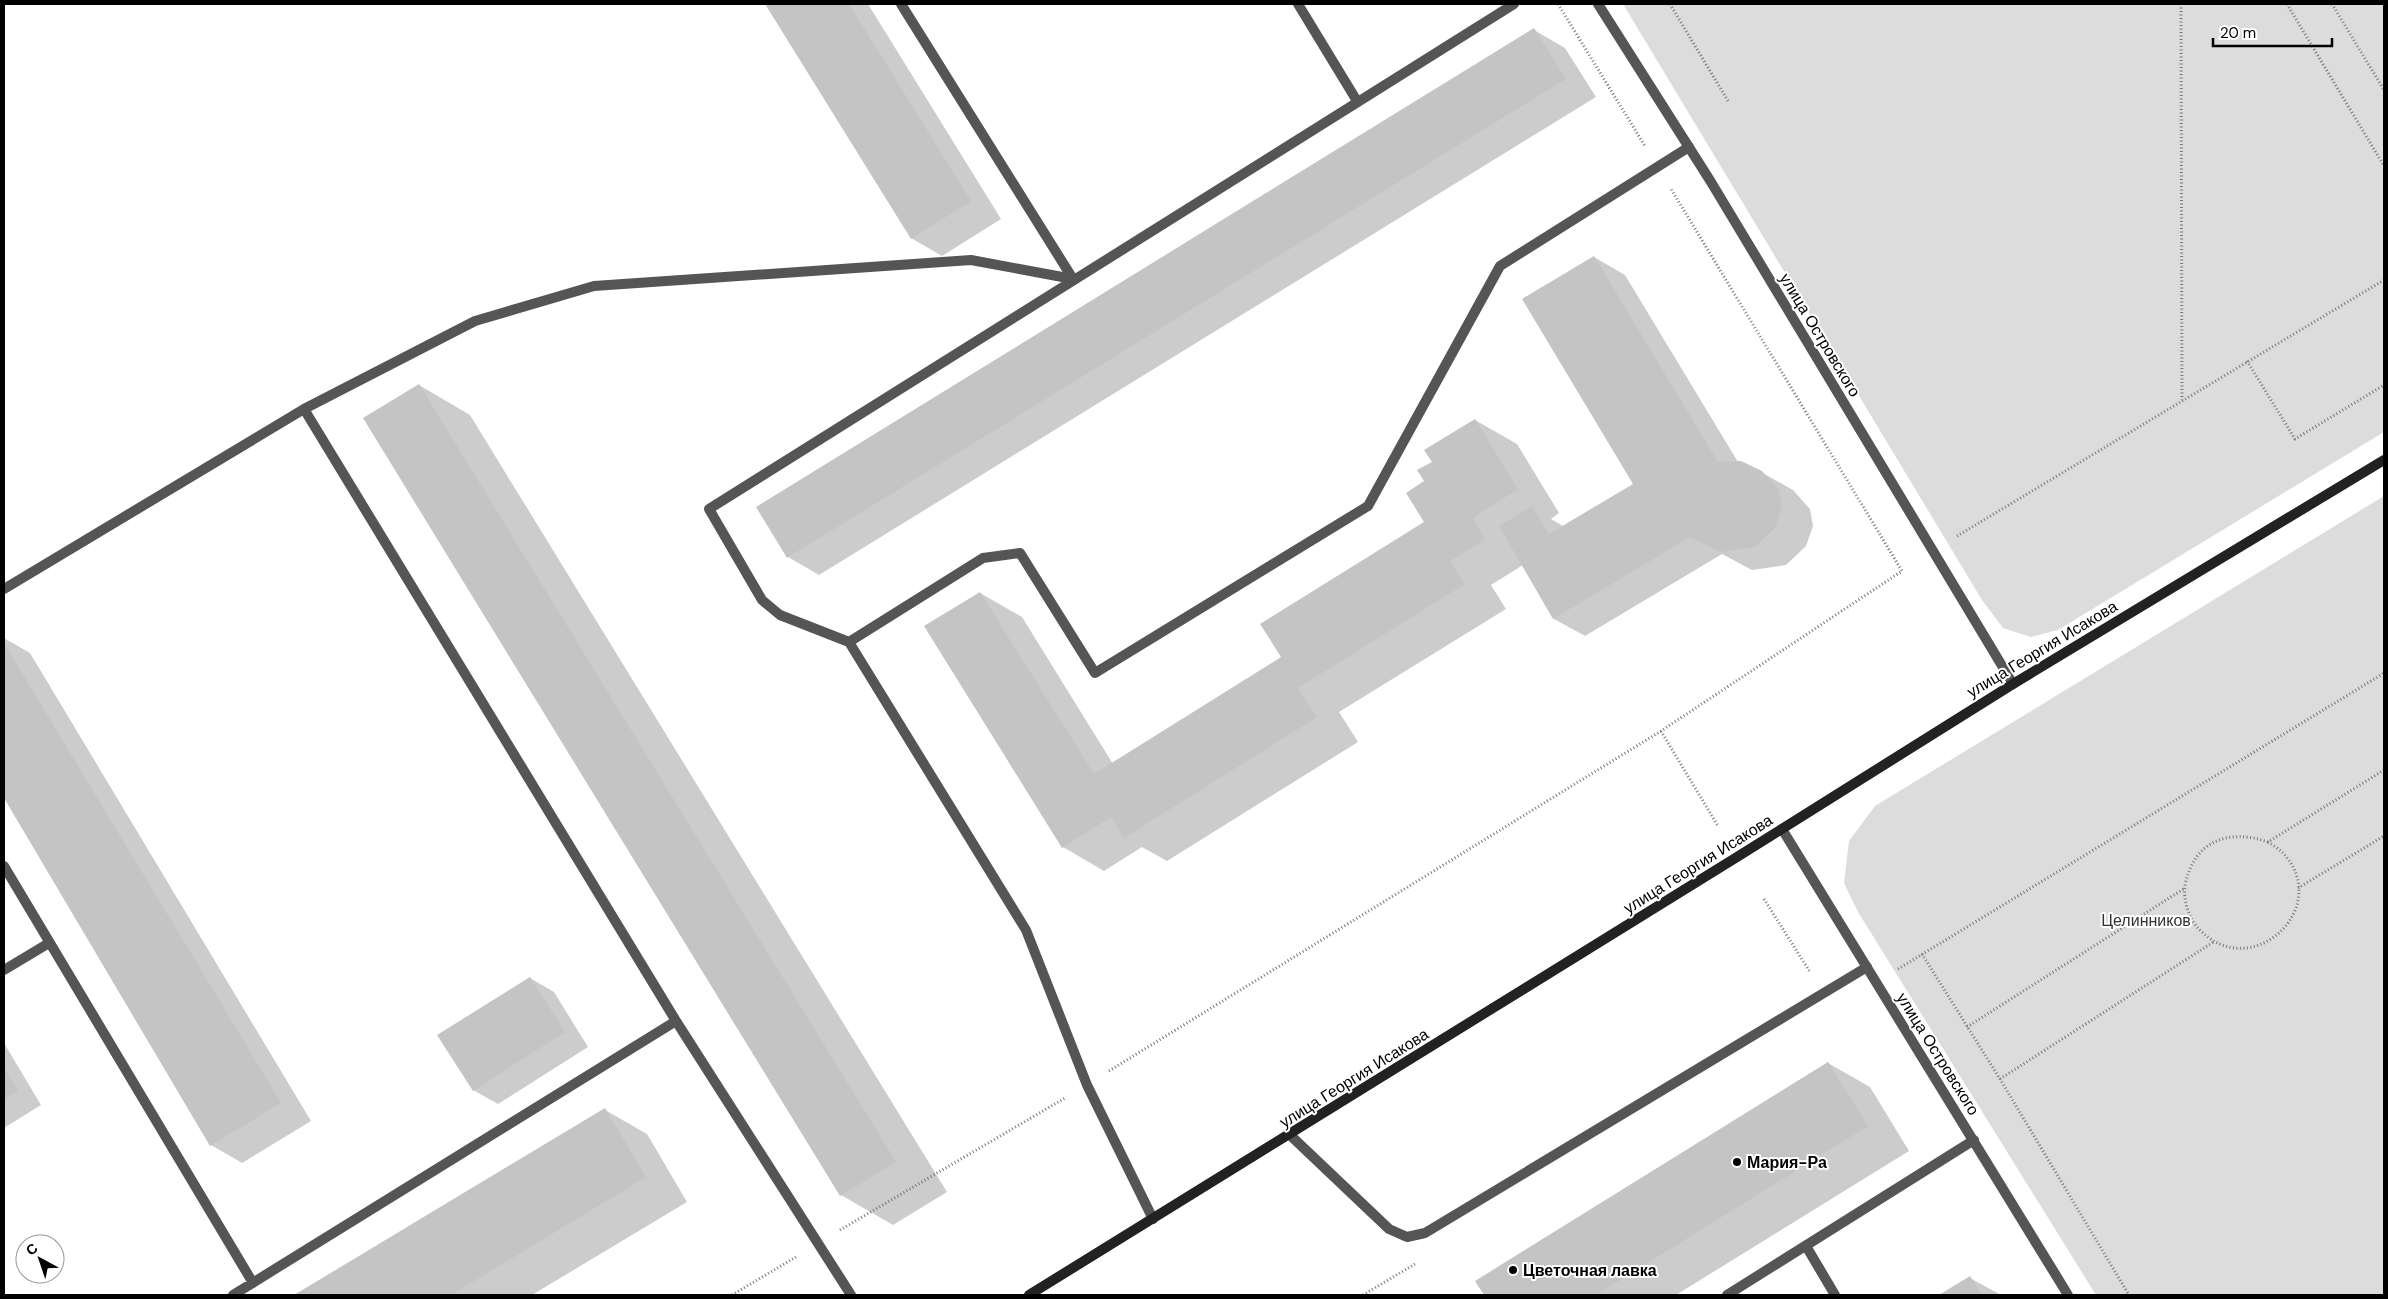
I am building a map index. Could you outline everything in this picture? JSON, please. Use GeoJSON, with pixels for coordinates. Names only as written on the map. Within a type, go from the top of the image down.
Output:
{"type":"FeatureCollection","features":[{"type":"Feature","properties":{"kind":"street"},"geometry":{"type":"LineString","coordinates":[[901,4],[1073,279]]}},
{"type":"Feature","properties":{"kind":"street"},"geometry":{"type":"LineString","coordinates":[[1298,4],[1358,101]]}},
{"type":"Feature","properties":{"kind":"street"},"geometry":{"type":"LineString","coordinates":[[1153,1219],[1087,1084],[1026,930],[849,642],[780,615],[762,600],[709,509],[1514,4]]}},
{"type":"Feature","properties":{"kind":"street","name":"улица Островского"},"geometry":{"type":"LineString","coordinates":[[1598,4],[1688,147],[2013,684]]}},
{"type":"Feature","properties":{"kind":"street"},"geometry":{"type":"LineString","coordinates":[[849,642],[983,558],[1020,553],[1095,673],[1368,506],[1500,266],[1688,147]]}},
{"type":"Feature","properties":{"kind":"street"},"geometry":{"type":"LineString","coordinates":[[4,590],[304,409],[475,321],[594,286],[971,260],[1073,279]]}},
{"type":"Feature","properties":{"kind":"street"},"geometry":{"type":"LineString","coordinates":[[304,409],[676,1021],[819,1242],[851,1295]]}},
{"type":"Feature","properties":{"kind":"street","name":"улица Георгия Исакова"},"geometry":{"type":"LineString","coordinates":[[1029,1295],[1290,1135],[2013,684],[2384,460]]}},
{"type":"Feature","properties":{"kind":"street","name":"улица Островского"},"geometry":{"type":"LineString","coordinates":[[1782,829],[2068,1295]]}},
{"type":"Feature","properties":{"kind":"street"},"geometry":{"type":"LineString","coordinates":[[4,866],[253,1283]]}},
{"type":"Feature","properties":{"kind":"street"},"geometry":{"type":"LineString","coordinates":[[4,970],[49,943]]}},
{"type":"Feature","properties":{"kind":"street"},"geometry":{"type":"LineString","coordinates":[[1290,1135],[1389,1229],[1406,1237],[1425,1233],[1867,967]]}},
{"type":"Feature","properties":{"kind":"street"},"geometry":{"type":"LineString","coordinates":[[232,1295],[676,1021]]}},
{"type":"Feature","properties":{"kind":"street"},"geometry":{"type":"LineString","coordinates":[[1727,1295],[1974,1140]]}},
{"type":"Feature","properties":{"kind":"street"},"geometry":{"type":"LineString","coordinates":[[1806,1246],[1835,1295]]}},
{"type":"Feature","properties":{"kind":"path"},"geometry":{"type":"LineString","coordinates":[[732,1295],[1087,1084],[1661,732],[1902,571],[1558,4]]}},
{"type":"Feature","properties":{"kind":"path"},"geometry":{"type":"LineString","coordinates":[[1670,4],[1728,101]]}},
{"type":"Feature","properties":{"kind":"path"},"geometry":{"type":"LineString","coordinates":[[2180,4],[2182,400]]}},
{"type":"Feature","properties":{"kind":"path"},"geometry":{"type":"LineString","coordinates":[[2287,4],[2384,166]]}},
{"type":"Feature","properties":{"kind":"path"},"geometry":{"type":"LineString","coordinates":[[2332,4],[2384,90]]}},
{"type":"Feature","properties":{"kind":"path"},"geometry":{"type":"LineString","coordinates":[[1958,536],[2384,280]]}},
{"type":"Feature","properties":{"kind":"path"},"geometry":{"type":"LineString","coordinates":[[2248,361],[2295,440],[2384,386]]}},
{"type":"Feature","properties":{"kind":"path"},"geometry":{"type":"LineString","coordinates":[[1877,982],[2384,673]]}},
{"type":"Feature","properties":{"kind":"path"},"geometry":{"type":"LineString","coordinates":[[1661,732],[1718,826]]}},
{"type":"Feature","properties":{"kind":"path"},"geometry":{"type":"LineString","coordinates":[[2268,842],[2384,770]]}},
{"type":"Feature","properties":{"kind":"path"},"geometry":{"type":"LineString","coordinates":[[2230,836],[2250,836],[2268,842],[2283,853],[2294,869],[2298,888],[2296,907],[2288,924],[2275,938],[2258,946],[2240,949],[2215,942],[2206,937],[2194,924],[2186,907],[2184,888],[2188,870],[2198,855],[2212,843],[2230,836]]}},
{"type":"Feature","properties":{"kind":"path"},"geometry":{"type":"LineString","coordinates":[[2298,888],[2384,836]]}},
{"type":"Feature","properties":{"kind":"path"},"geometry":{"type":"LineString","coordinates":[[1967,1027],[2184,888]]}},
{"type":"Feature","properties":{"kind":"path"},"geometry":{"type":"LineString","coordinates":[[1764,899],[1824,994]]}},
{"type":"Feature","properties":{"kind":"path"},"geometry":{"type":"LineString","coordinates":[[2000,1079],[2215,942]]}},
{"type":"Feature","properties":{"kind":"path"},"geometry":{"type":"LineString","coordinates":[[1922,954],[2000,1079],[2129,1295]]}},
{"type":"Feature","properties":{"kind":"green space"},"geometry":{"type":"Polygon","coordinates":[[[1623,4],[2384,4],[2384,432],[2058,630],[2031,637],[2003,628],[1982,600],[1623,4]]]}},
{"type":"Feature","properties":{"kind":"green space","name":"Целинников"},"geometry":{"type":"Polygon","coordinates":[[[2384,496],[2384,1295],[2096,1295],[1858,912],[1844,883],[1849,841],[1875,806],[2384,496]]]}},
{"type":"Feature","properties":{"kind":"building"},"geometry":{"type":"Polygon","coordinates":[[[765,4],[849,4],[971,201],[911,239],[765,4]]]}},
{"type":"Feature","properties":{"kind":"building"},"geometry":{"type":"Polygon","coordinates":[[[1534,28],[1566,79],[787,558],[756,507],[1534,28]]]}},
{"type":"Feature","properties":{"kind":"building"},"geometry":{"type":"Polygon","coordinates":[[[1594,256],[1718,462],[1741,461],[1762,471],[1779,490],[1782,507],[1775,528],[1755,547],[1720,552],[1690,537],[1553,619],[1499,526],[1532,506],[1549,534],[1633,484],[1522,299],[1594,256]]]}},
{"type":"Feature","properties":{"kind":"building"},"geometry":{"type":"Polygon","coordinates":[[[419,384],[896,1162],[840,1196],[363,418],[419,384]]]}},
{"type":"Feature","properties":{"kind":"building"},"geometry":{"type":"Polygon","coordinates":[[[1475,419],[1518,489],[1473,518],[1485,539],[1450,561],[1465,584],[1298,688],[1317,717],[1124,838],[1111,817],[1062,848],[924,626],[980,592],[1094,774],[1281,657],[1260,624],[1424,522],[1406,493],[1424,481],[1417,470],[1432,462],[1424,450],[1475,419]]]}},
{"type":"Feature","properties":{"kind":"building"},"geometry":{"type":"Polygon","coordinates":[[[4,643],[281,1103],[210,1146],[4,798],[4,643]]]}},
{"type":"Feature","properties":{"kind":"building"},"geometry":{"type":"Polygon","coordinates":[[[530,977],[565,1032],[473,1091],[437,1035],[530,977]]]}},
{"type":"Feature","properties":{"kind":"building"},"geometry":{"type":"Polygon","coordinates":[[[1828,1062],[1868,1126],[1596,1295],[1484,1295],[1475,1281],[1828,1062]]]}},
{"type":"Feature","properties":{"kind":"building"},"geometry":{"type":"Polygon","coordinates":[[[4,1067],[18,1091],[4,1099],[4,1067]]]}},
{"type":"Feature","properties":{"kind":"building"},"geometry":{"type":"Polygon","coordinates":[[[605,1108],[646,1177],[451,1295],[294,1295],[605,1108]]]}},
{"type":"Feature","properties":{"kind":"building"},"geometry":{"type":"Polygon","coordinates":[[[1970,1276],[1982,1295],[1939,1295],[1970,1276]]]}},
{"type":"Feature","properties":{"kind":"place","name":"Мария-Ра"},"geometry":{"type":"Point","coordinates":[1737,1162]}},
{"type":"Feature","properties":{"kind":"place","name":"Цветочная лавка"},"geometry":{"type":"Point","coordinates":[1513,1270]}}]}
